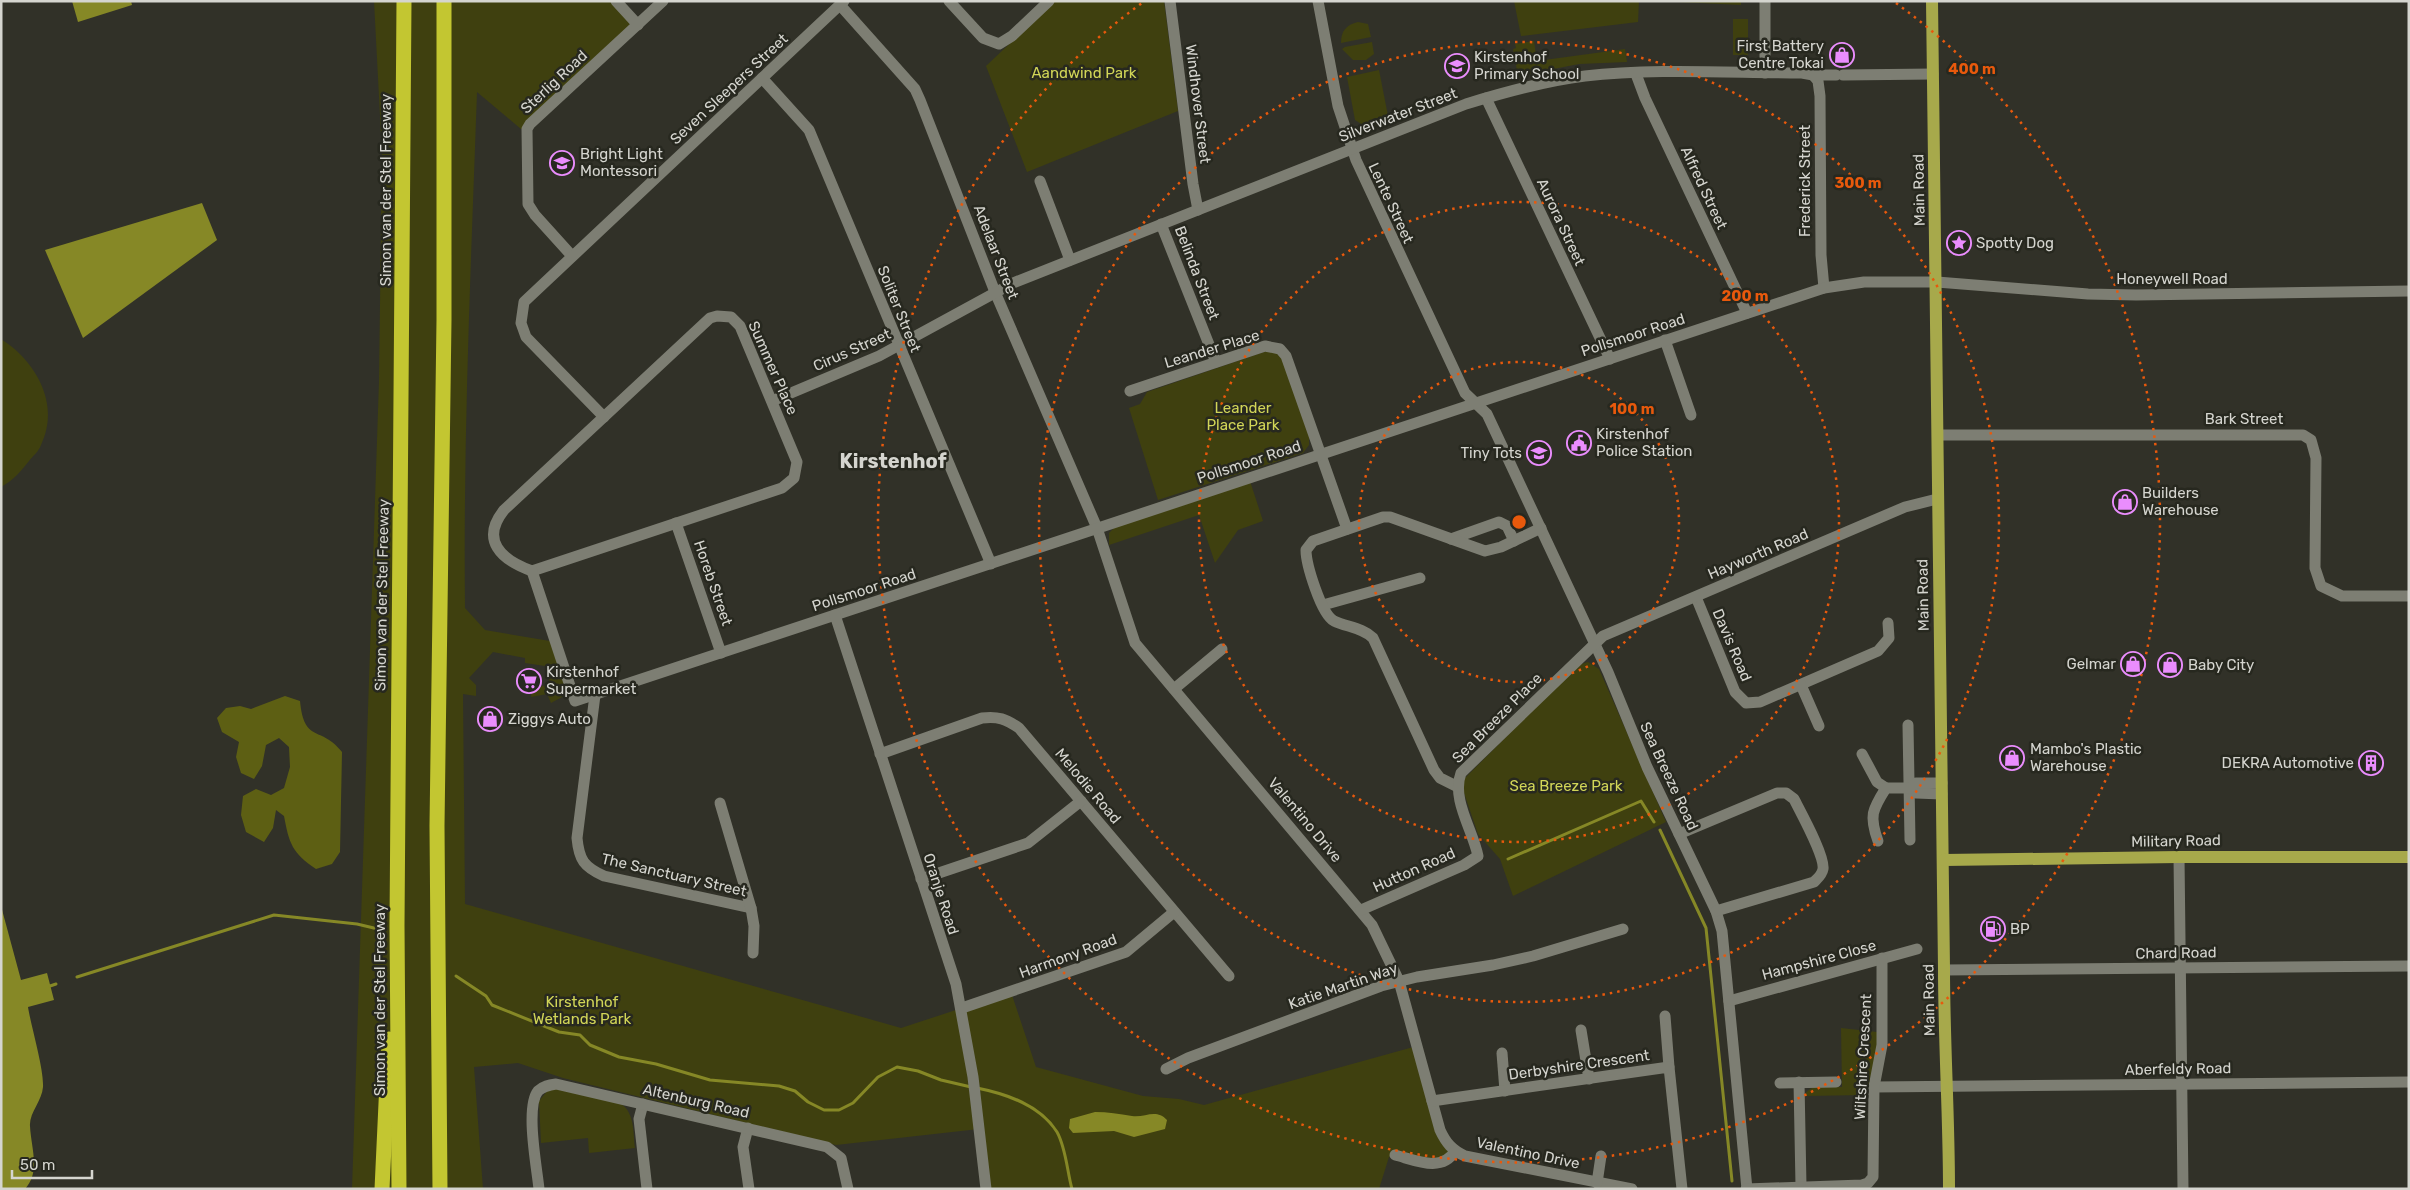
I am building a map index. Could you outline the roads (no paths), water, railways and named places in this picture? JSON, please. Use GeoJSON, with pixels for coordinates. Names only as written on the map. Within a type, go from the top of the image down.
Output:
{"type":"FeatureCollection","features":[{"type":"Feature","properties":{"kind":"highway","name":"Simon van der Stel Freeway"},"geometry":{"type":"LineString","coordinates":[[398,1189],[397,982],[404,1]]}},
{"type":"Feature","properties":{"kind":"highway"},"geometry":{"type":"LineString","coordinates":[[440,1189],[437,826],[444,320],[444,1]]}},
{"type":"Feature","properties":{"kind":"highway"},"geometry":{"type":"LineString","coordinates":[[382,1189],[390,1021],[392,994],[397,982]]}},
{"type":"Feature","properties":{"kind":"main road","name":"Main Road"},"geometry":{"type":"LineString","coordinates":[[1932,1],[1937,282],[1937,499],[1949,1189]]}},
{"type":"Feature","properties":{"kind":"main road","name":"Military Road"},"geometry":{"type":"LineString","coordinates":[[1944,860],[2179,856],[2409,858]]}},
{"type":"Feature","properties":{"kind":"street"},"geometry":{"type":"LineString","coordinates":[[616,1],[638,25]]}},
{"type":"Feature","properties":{"kind":"street","name":"Sterlig Road"},"geometry":{"type":"LineString","coordinates":[[572,256],[535,215],[528,204],[528,129],[530,124],[663,1]]}},
{"type":"Feature","properties":{"kind":"street"},"geometry":{"type":"LineString","coordinates":[[949,1],[983,38],[999,44],[1012,36],[1049,1]]}},
{"type":"Feature","properties":{"kind":"street","name":"Windhover Street"},"geometry":{"type":"LineString","coordinates":[[1170,1],[1198,210]]}},
{"type":"Feature","properties":{"kind":"street","name":"Lente Street"},"geometry":{"type":"LineString","coordinates":[[1318,1],[1338,106],[1352,149],[1386,229],[1465,393],[1474,403]]}},
{"type":"Feature","properties":{"kind":"street"},"geometry":{"type":"LineString","coordinates":[[1765,1],[1765,73]]}},
{"type":"Feature","properties":{"kind":"street","name":"Seven Sleepers Street"},"geometry":{"type":"LineString","coordinates":[[604,417],[523,332],[522,312],[524,302],[842,3]]}},
{"type":"Feature","properties":{"kind":"street","name":"Adelaar Street"},"geometry":{"type":"LineString","coordinates":[[842,3],[916,89],[995,292],[1097,528]]}},
{"type":"Feature","properties":{"kind":"street","name":"Silverwater Street"},"geometry":{"type":"LineString","coordinates":[[995,292],[1013,283],[1161,224],[1486,98],[1558,80],[1585,76],[1636,74],[1933,74]]}},
{"type":"Feature","properties":{"kind":"street","name":"Alfred Street"},"geometry":{"type":"LineString","coordinates":[[1636,74],[1645,98],[1747,313]]}},
{"type":"Feature","properties":{"kind":"street","name":"Frederick Street"},"geometry":{"type":"LineString","coordinates":[[1813,75],[1818,81],[1820,96],[1821,255],[1824,288]]}},
{"type":"Feature","properties":{"kind":"street","name":"Soliter Street"},"geometry":{"type":"LineString","coordinates":[[762,78],[809,130],[990,564]]}},
{"type":"Feature","properties":{"kind":"street","name":"Aurora Street"},"geometry":{"type":"LineString","coordinates":[[1486,98],[1610,359]]}},
{"type":"Feature","properties":{"kind":"street"},"geometry":{"type":"LineString","coordinates":[[1040,181],[1070,260]]}},
{"type":"Feature","properties":{"kind":"street","name":"Belinda Street"},"geometry":{"type":"LineString","coordinates":[[1161,224],[1216,362]]}},
{"type":"Feature","properties":{"kind":"street","name":"Pollsmoor Road"},"geometry":{"type":"LineString","coordinates":[[532,571],[575,701],[1824,288],[1864,282],[1937,282]]}},
{"type":"Feature","properties":{"kind":"street","name":"Honeywell Road"},"geometry":{"type":"LineString","coordinates":[[1937,282],[2127,294],[2409,291]]}},
{"type":"Feature","properties":{"kind":"street","name":"Cirus Street"},"geometry":{"type":"LineString","coordinates":[[772,401],[899,346],[995,292]]}},
{"type":"Feature","properties":{"kind":"street","name":"Summer Place"},"geometry":{"type":"LineString","coordinates":[[717,316],[731,317],[740,326],[797,462],[794,478],[782,488],[532,571],[507,558],[496,546],[492,536],[496,520],[504,510],[604,417],[710,318],[717,316]]}},
{"type":"Feature","properties":{"kind":"street"},"geometry":{"type":"LineString","coordinates":[[1665,340],[1691,415]]}},
{"type":"Feature","properties":{"kind":"street","name":"Leander Place"},"geometry":{"type":"LineString","coordinates":[[1130,391],[1265,346],[1280,349],[1286,356],[1321,454]]}},
{"type":"Feature","properties":{"kind":"street","name":"Sea Breeze Road"},"geometry":{"type":"LineString","coordinates":[[1474,403],[1487,414],[1594,644],[1647,767],[1716,911],[1722,931],[1746,1189]]}},
{"type":"Feature","properties":{"kind":"street","name":"Bark Street"},"geometry":{"type":"LineString","coordinates":[[1938,435],[2303,435],[2311,440],[2316,458],[2315,568],[2321,586],[2342,596],[2409,596]]}},
{"type":"Feature","properties":{"kind":"street"},"geometry":{"type":"LineString","coordinates":[[1321,454],[1347,529]]}},
{"type":"Feature","properties":{"kind":"street","name":"Hayworth Road"},"geometry":{"type":"LineString","coordinates":[[1594,644],[1603,636],[1904,507],[1937,499]]}},
{"type":"Feature","properties":{"kind":"street"},"geometry":{"type":"LineString","coordinates":[[1458,787],[1440,778],[1434,770],[1373,638],[1365,632],[1330,618],[1322,605],[1307,562],[1306,550],[1313,541],[1387,516],[1485,551],[1514,541],[1541,528]]}},
{"type":"Feature","properties":{"kind":"street"},"geometry":{"type":"LineString","coordinates":[[1451,539],[1499,522],[1507,526],[1514,541]]}},
{"type":"Feature","properties":{"kind":"street","name":"Horeb Street"},"geometry":{"type":"LineString","coordinates":[[676,524],[721,653]]}},
{"type":"Feature","properties":{"kind":"street","name":"Valentino Drive"},"geometry":{"type":"LineString","coordinates":[[1097,528],[1135,644],[1372,925],[1399,980],[1440,1130],[1446,1142],[1455,1151],[1465,1156],[1632,1189]]}},
{"type":"Feature","properties":{"kind":"street"},"geometry":{"type":"LineString","coordinates":[[1322,605],[1420,578]]}},
{"type":"Feature","properties":{"kind":"street","name":"Davis Road"},"geometry":{"type":"LineString","coordinates":[[1696,597],[1739,698],[1746,703],[1757,703],[1878,651],[1889,638],[1888,623]]}},
{"type":"Feature","properties":{"kind":"street","name":"Oranje Road"},"geometry":{"type":"LineString","coordinates":[[835,615],[956,984],[962,1008],[976,1097],[986,1189]]}},
{"type":"Feature","properties":{"kind":"street","name":"Sea Breeze Place"},"geometry":{"type":"LineString","coordinates":[[1478,856],[1458,787],[1461,773],[1594,644]]}},
{"type":"Feature","properties":{"kind":"street"},"geometry":{"type":"LineString","coordinates":[[1174,689],[1222,649]]}},
{"type":"Feature","properties":{"kind":"street"},"geometry":{"type":"LineString","coordinates":[[1802,685],[1819,726]]}},
{"type":"Feature","properties":{"kind":"street","name":"The Sanctuary Street"},"geometry":{"type":"LineString","coordinates":[[595,695],[584,764],[577,838],[582,860],[589,870],[604,876],[751,908]]}},
{"type":"Feature","properties":{"kind":"street","name":"Melodie Road"},"geometry":{"type":"LineString","coordinates":[[880,754],[982,718],[1000,717],[1019,728],[1229,976]]}},
{"type":"Feature","properties":{"kind":"street"},"geometry":{"type":"LineString","coordinates":[[1908,725],[1910,840]]}},
{"type":"Feature","properties":{"kind":"street"},"geometry":{"type":"LineString","coordinates":[[1862,754],[1877,782],[1886,788],[1910,788],[1916,793],[1942,788]]}},
{"type":"Feature","properties":{"kind":"street"},"geometry":{"type":"LineString","coordinates":[[1878,841],[1873,827],[1873,808],[1886,788]]}},
{"type":"Feature","properties":{"kind":"street"},"geometry":{"type":"LineString","coordinates":[[1680,834],[1777,793],[1786,793],[1794,799],[1822,859],[1823,872],[1814,882],[1716,911]]}},
{"type":"Feature","properties":{"kind":"street"},"geometry":{"type":"LineString","coordinates":[[921,879],[1028,843],[1081,801]]}},
{"type":"Feature","properties":{"kind":"street","name":"The Sanctuary Street"},"geometry":{"type":"LineString","coordinates":[[720,803],[751,908],[754,926],[753,953]]}},
{"type":"Feature","properties":{"kind":"street","name":"Hutton Road"},"geometry":{"type":"LineString","coordinates":[[1361,910],[1464,865],[1478,856]]}},
{"type":"Feature","properties":{"kind":"street"},"geometry":{"type":"LineString","coordinates":[[2179,856],[2183,1189]]}},
{"type":"Feature","properties":{"kind":"street","name":"Harmony Road"},"geometry":{"type":"LineString","coordinates":[[962,1008],[1126,952],[1174,912]]}},
{"type":"Feature","properties":{"kind":"street","name":"Katie Martin Way"},"geometry":{"type":"LineString","coordinates":[[1166,1069],[1188,1058],[1399,980],[1533,956],[1624,929]]}},
{"type":"Feature","properties":{"kind":"street","name":"Hampshire Close"},"geometry":{"type":"LineString","coordinates":[[1729,1001],[1917,949]]}},
{"type":"Feature","properties":{"kind":"street","name":"Wiltshire Crescent"},"geometry":{"type":"LineString","coordinates":[[1746,1189],[1862,1185],[1871,1180],[1875,1170],[1874,1087],[1882,1045],[1882,958]]}},
{"type":"Feature","properties":{"kind":"street","name":"Chard Road"},"geometry":{"type":"LineString","coordinates":[[1944,970],[2409,966]]}},
{"type":"Feature","properties":{"kind":"street"},"geometry":{"type":"LineString","coordinates":[[1665,1016],[1669,1067]]}},
{"type":"Feature","properties":{"kind":"street"},"geometry":{"type":"LineString","coordinates":[[1581,1030],[1589,1079]]}},
{"type":"Feature","properties":{"kind":"street"},"geometry":{"type":"LineString","coordinates":[[1502,1053],[1505,1092]]}},
{"type":"Feature","properties":{"kind":"street","name":"Derbyshire Crescent"},"geometry":{"type":"LineString","coordinates":[[1432,1101],[1669,1067],[1682,1189]]}},
{"type":"Feature","properties":{"kind":"street"},"geometry":{"type":"LineString","coordinates":[[1798,1082],[1800,1186]]}},
{"type":"Feature","properties":{"kind":"street"},"geometry":{"type":"LineString","coordinates":[[1780,1083],[1836,1082]]}},
{"type":"Feature","properties":{"kind":"street","name":"Aberfeldy Road"},"geometry":{"type":"LineString","coordinates":[[1874,1087],[2409,1082]]}},
{"type":"Feature","properties":{"kind":"street","name":"Altenburg Road"},"geometry":{"type":"LineString","coordinates":[[539,1189],[532,1108],[539,1090],[546,1085],[566,1086],[827,1147],[838,1154],[844,1164],[848,1189]]}},
{"type":"Feature","properties":{"kind":"street"},"geometry":{"type":"LineString","coordinates":[[643,1104],[639,1125],[647,1189]]}},
{"type":"Feature","properties":{"kind":"street"},"geometry":{"type":"LineString","coordinates":[[748,1128],[743,1147],[749,1189]]}},
{"type":"Feature","properties":{"kind":"street","name":"Valentino Drive"},"geometry":{"type":"LineString","coordinates":[[1395,1156],[1438,1164],[1446,1162],[1455,1151]]}},
{"type":"Feature","properties":{"kind":"street","name":"Valentino Drive"},"geometry":{"type":"LineString","coordinates":[[1597,1182],[1601,1156]]}},
{"type":"Feature","properties":{"kind":"waterway"},"geometry":{"type":"LineString","coordinates":[[1508,859],[1641,801],[1654,822]]}},
{"type":"Feature","properties":{"kind":"waterway"},"geometry":{"type":"LineString","coordinates":[[1660,830],[1706,928],[1732,1181]]}},
{"type":"Feature","properties":{"kind":"waterway"},"geometry":{"type":"LineString","coordinates":[[77,977],[274,915],[357,924],[378,929]]}},
{"type":"Feature","properties":{"kind":"waterway"},"geometry":{"type":"LineString","coordinates":[[456,976],[486,996],[492,1005],[559,1032],[580,1035],[590,1045],[619,1057],[656,1064],[710,1080],[779,1086],[795,1091],[808,1102],[824,1110],[839,1110],[853,1103],[878,1077],[897,1067],[918,1071],[941,1080],[971,1087]]}},
{"type":"Feature","properties":{"kind":"waterway"},"geometry":{"type":"LineString","coordinates":[[50,986],[56,984]]}},
{"type":"Feature","properties":{"kind":"waterway"},"geometry":{"type":"LineString","coordinates":[[977,1088],[1011,1097],[1022,1102],[1042,1115],[1050,1123],[1060,1138],[1072,1189]]}},
{"type":"Feature","properties":{"kind":"place","name":"First Battery Centre Tokai"},"geometry":{"type":"Point","coordinates":[1842,55]}},
{"type":"Feature","properties":{"kind":"place","name":"Kirstenhof Primary School"},"geometry":{"type":"Point","coordinates":[1457,66]}},
{"type":"Feature","properties":{"kind":"place","name":"Bright Light Montessori"},"geometry":{"type":"Point","coordinates":[562,163]}},
{"type":"Feature","properties":{"kind":"place","name":"Spotty Dog"},"geometry":{"type":"Point","coordinates":[1959,243]}},
{"type":"Feature","properties":{"kind":"place","name":"Kirstenhof Police Station"},"geometry":{"type":"Point","coordinates":[1579,443]}},
{"type":"Feature","properties":{"kind":"place","name":"Tiny Tots"},"geometry":{"type":"Point","coordinates":[1539,453]}},
{"type":"Feature","properties":{"kind":"place","name":"Builders Warehouse"},"geometry":{"type":"Point","coordinates":[2125,502]}},
{"type":"Feature","properties":{"kind":"place","name":"Gelmar"},"geometry":{"type":"Point","coordinates":[2133,664]}},
{"type":"Feature","properties":{"kind":"place","name":"Baby City"},"geometry":{"type":"Point","coordinates":[2170,665]}},
{"type":"Feature","properties":{"kind":"place","name":"Kirstenhof Supermarket"},"geometry":{"type":"Point","coordinates":[529,681]}},
{"type":"Feature","properties":{"kind":"place","name":"Ziggys Auto"},"geometry":{"type":"Point","coordinates":[490,719]}},
{"type":"Feature","properties":{"kind":"place","name":"Mambo's Plastic Warehouse"},"geometry":{"type":"Point","coordinates":[2012,758]}},
{"type":"Feature","properties":{"kind":"place","name":"DEKRA Automotive"},"geometry":{"type":"Point","coordinates":[2371,763]}},
{"type":"Feature","properties":{"kind":"place","name":"BP"},"geometry":{"type":"Point","coordinates":[1993,929]}},
{"type":"Feature","properties":{"kind":"district","name":"Kirstenhof"},"geometry":{"type":"Point","coordinates":[893,461]}},
{"type":"Feature","properties":{"kind":"park label","name":"Aandwind Park"},"geometry":{"type":"Point","coordinates":[1084,73]}},
{"type":"Feature","properties":{"kind":"park label","name":"Leander Place Park"},"geometry":{"type":"Point","coordinates":[1243,416]}},
{"type":"Feature","properties":{"kind":"park label","name":"Sea Breeze Park"},"geometry":{"type":"Point","coordinates":[1566,786]}},
{"type":"Feature","properties":{"kind":"park label","name":"Kirstenhof Wetlands Park"},"geometry":{"type":"Point","coordinates":[582,1010]}}]}
